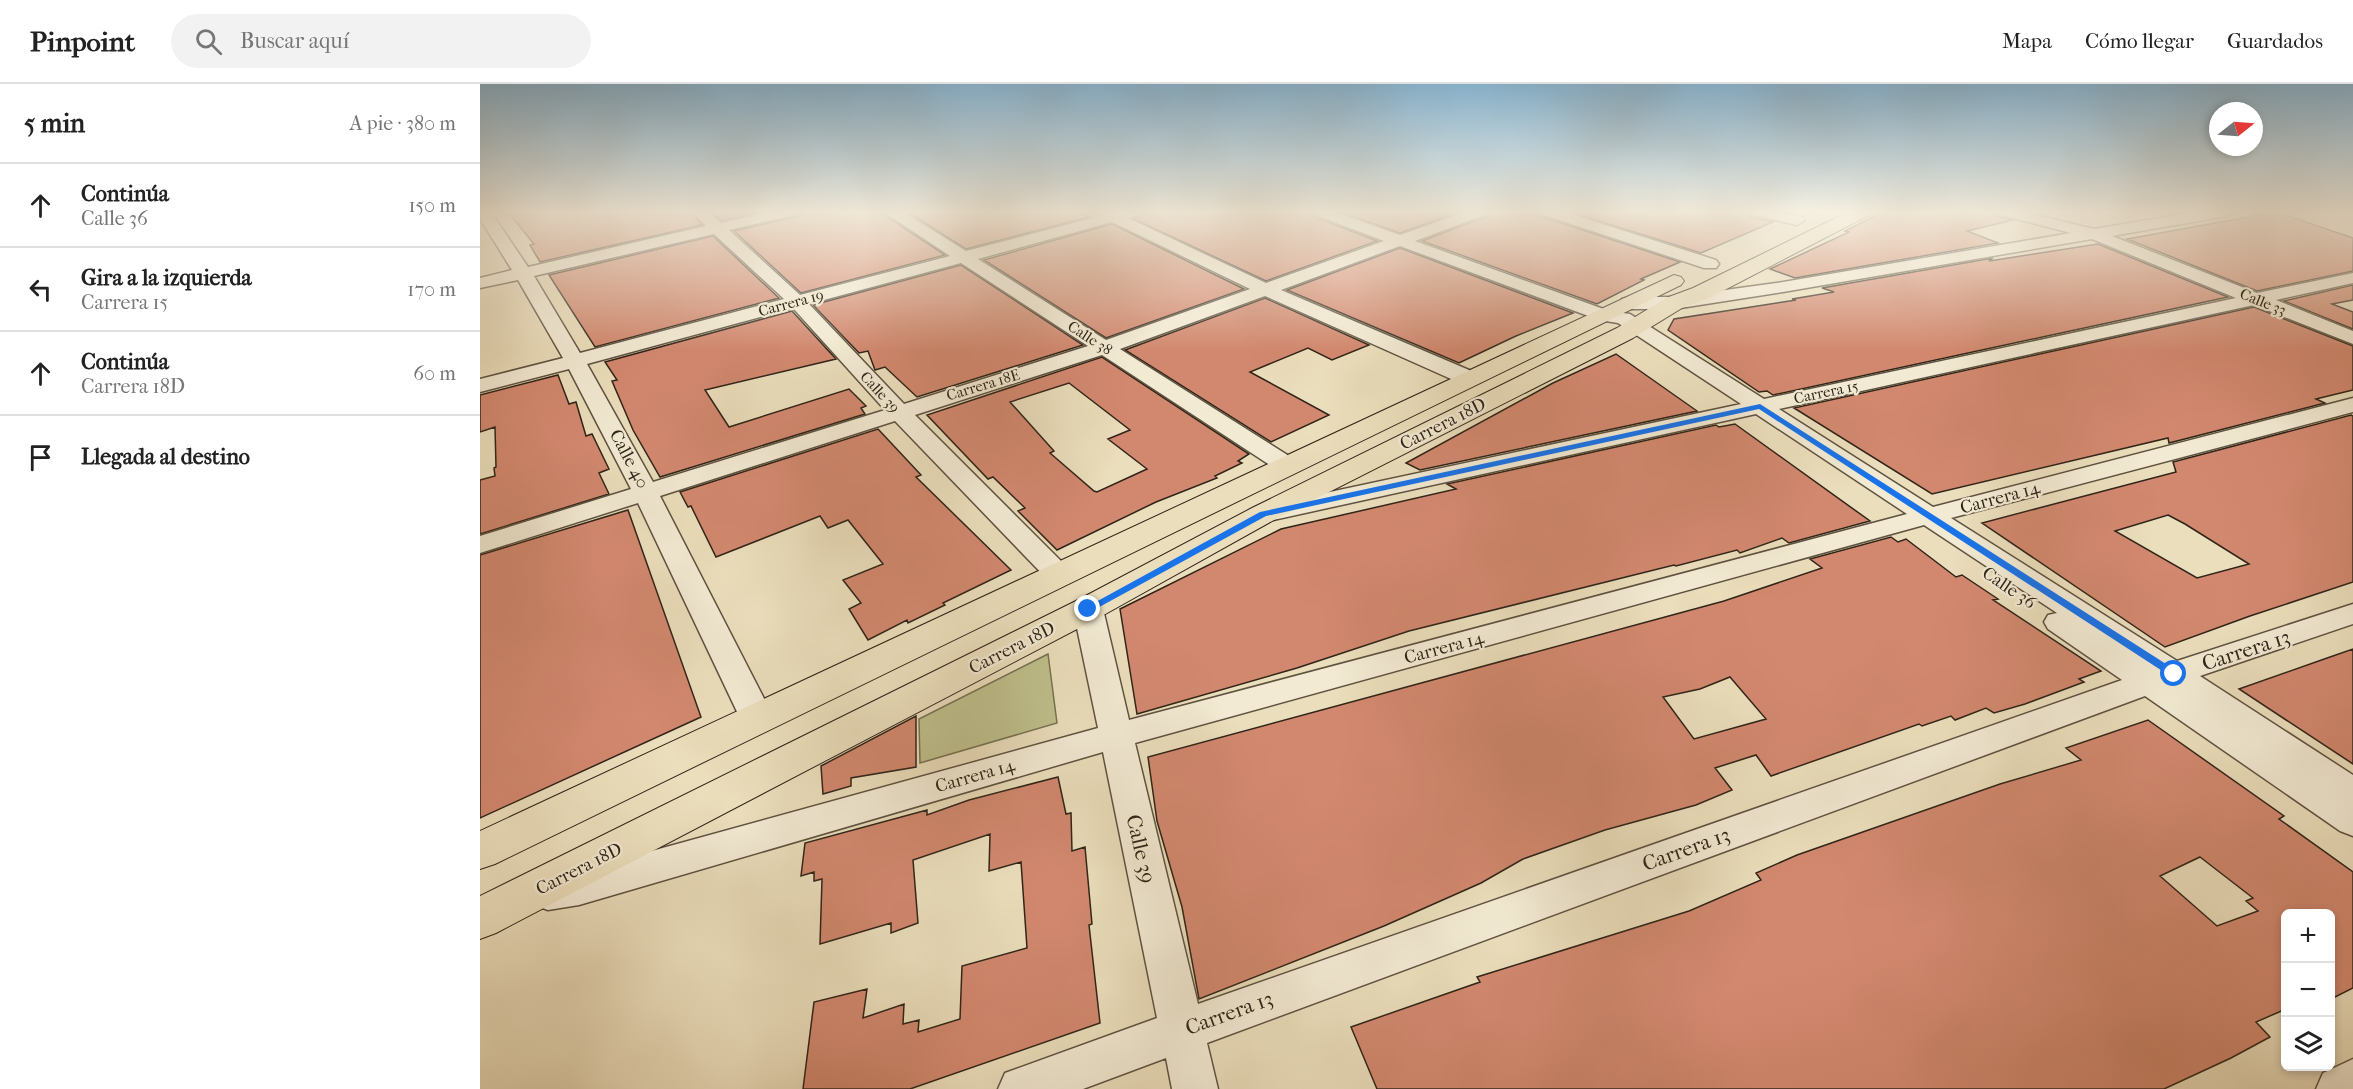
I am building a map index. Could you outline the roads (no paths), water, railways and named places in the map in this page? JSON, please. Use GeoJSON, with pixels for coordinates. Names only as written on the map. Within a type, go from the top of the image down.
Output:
{"type":"FeatureCollection","features":[{"type":"Feature","properties":{"kind":"main road","name":"Carrera 18D"},"geometry":{"type":"LineString","coordinates":[[480,919],[1088,609],[1654,304],[1735,258]]}},
{"type":"Feature","properties":{"kind":"main road","name":"Carrera 18D"},"geometry":{"type":"LineString","coordinates":[[480,851],[1059,576],[1468,378],[1654,304],[1758,258]]}},
{"type":"Feature","properties":{"kind":"street","name":"Calle 40"},"geometry":{"type":"LineString","coordinates":[[515,258],[577,360],[646,491],[757,718]]}},
{"type":"Feature","properties":{"kind":"street"},"geometry":{"type":"LineString","coordinates":[[480,283],[590,258]]}},
{"type":"Feature","properties":{"kind":"street","name":"Calle 39"},"geometry":{"type":"LineString","coordinates":[[751,258],[797,302],[898,411],[1059,576]]}},
{"type":"Feature","properties":{"kind":"street","name":"Carrera 19"},"geometry":{"type":"LineString","coordinates":[[480,386],[955,258]]}},
{"type":"Feature","properties":{"kind":"street","name":"Calle 38"},"geometry":{"type":"LineString","coordinates":[[965,258],[1288,466]]}},
{"type":"Feature","properties":{"kind":"street"},"geometry":{"type":"LineString","coordinates":[[1198,258],[1266,290],[1468,378]]}},
{"type":"Feature","properties":{"kind":"street","name":"Carrera 18E"},"geometry":{"type":"LineString","coordinates":[[480,545],[898,411],[1104,348],[1354,258]]}},
{"type":"Feature","properties":{"kind":"street","name":"Calle 36"},"geometry":{"type":"LineString","coordinates":[[1469,258],[1654,304],[1751,408],[2161,678],[2353,793]]}},
{"type":"Feature","properties":{"kind":"street"},"geometry":{"type":"LineString","coordinates":[[1600,258],[1654,304],[1783,287],[1929,258]]}},
{"type":"Feature","properties":{"kind":"street"},"geometry":{"type":"LineString","coordinates":[[1654,304],[1906,258]]}},
{"type":"Feature","properties":{"kind":"street","name":"Calle 33"},"geometry":{"type":"LineString","coordinates":[[2163,258],[2353,338]]}},
{"type":"Feature","properties":{"kind":"street","name":"Carrera 15"},"geometry":{"type":"LineString","coordinates":[[1263,514],[2353,278]]}},
{"type":"Feature","properties":{"kind":"street","name":"Carrera 14"},"geometry":{"type":"LineString","coordinates":[[536,891],[561,892],[579,888],[1116,736],[2353,405]]}},
{"type":"Feature","properties":{"kind":"street","name":"Calle 39"},"geometry":{"type":"LineString","coordinates":[[1088,609],[1195,1089]]}},
{"type":"Feature","properties":{"kind":"street","name":"Carrera 13"},"geometry":{"type":"LineString","coordinates":[[1021,1089],[2161,678],[2353,614]]}},
{"type":"Feature","properties":{"kind":"street","name":"Calle 36"},"geometry":{"type":"LineString","coordinates":[[2161,678],[2353,821]]}},
{"type":"Feature","properties":{"kind":"street"},"geometry":{"type":"LineString","coordinates":[[2339,1089],[2353,1082]]}}]}
